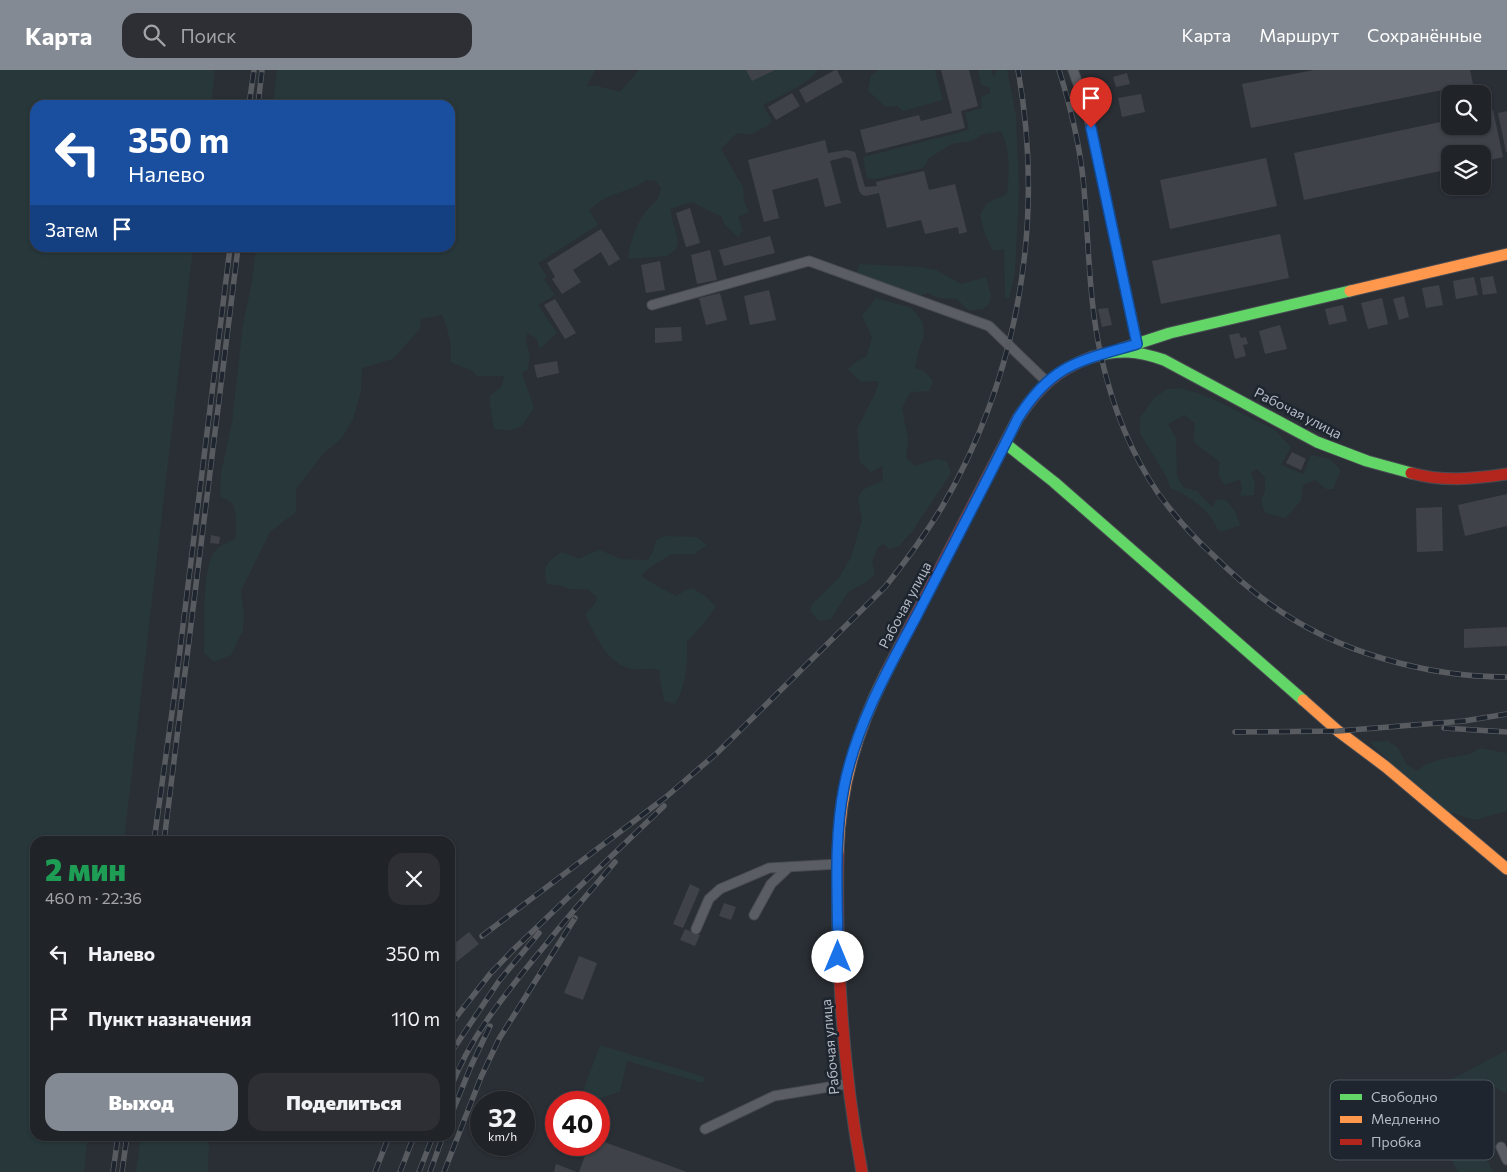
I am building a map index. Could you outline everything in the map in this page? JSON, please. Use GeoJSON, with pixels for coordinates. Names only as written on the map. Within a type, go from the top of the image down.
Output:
{"type":"FeatureCollection","features":[{"type":"Feature","properties":{"kind":"street","name":"Рабочая улица"},"geometry":{"type":"LineString","coordinates":[[862,1172],[848,1084],[840,984],[838,864],[839,824],[844,787],[853,751],[868,712],[891,663],[1018,418],[1032,397],[1046,381],[1061,370],[1079,362],[1170,333],[1507,254]]}},
{"type":"Feature","properties":{"kind":"street","name":"Рабочая улица"},"geometry":{"type":"LineString","coordinates":[[1112,351],[1138,352],[1164,360],[1317,442],[1367,462],[1417,475],[1446,480],[1476,479],[1507,474]]}},
{"type":"Feature","properties":{"kind":"street"},"geometry":{"type":"LineString","coordinates":[[1006,444],[1054,482],[1338,731],[1386,767],[1507,869]]}},
{"type":"Feature","properties":{"kind":"lane"},"geometry":{"type":"LineString","coordinates":[[1073,70],[1087,109],[1137,344]]}},
{"type":"Feature","properties":{"kind":"lane"},"geometry":{"type":"LineString","coordinates":[[652,305],[809,261],[989,326],[1046,381]]}},
{"type":"Feature","properties":{"kind":"lane"},"geometry":{"type":"LineString","coordinates":[[696,929],[709,899],[720,889],[769,868],[838,864]]}},
{"type":"Feature","properties":{"kind":"lane"},"geometry":{"type":"LineString","coordinates":[[754,916],[771,884],[790,867]]}},
{"type":"Feature","properties":{"kind":"lane"},"geometry":{"type":"LineString","coordinates":[[705,1129],[774,1096],[848,1084]]}},
{"type":"Feature","properties":{"kind":"lane"},"geometry":{"type":"LineString","coordinates":[[1501,1147],[1507,1160]]}},
{"type":"Feature","properties":{"kind":"shaded area"},"geometry":{"type":"Polygon","coordinates":[[[0,70],[215,70],[212,100],[30,100],[30,252],[193,252],[125,836],[30,836],[30,1141],[87,1141],[84,1172],[0,1172],[0,70]]]}},
{"type":"Feature","properties":{"kind":"shaded area"},"geometry":{"type":"Polygon","coordinates":[[[277,70],[595,70],[587,86],[597,86],[620,92],[639,70],[818,70],[807,81],[793,90],[763,105],[772,121],[767,126],[750,135],[737,133],[721,149],[743,187],[744,201],[749,212],[738,217],[743,230],[738,237],[724,224],[722,217],[692,202],[670,209],[678,241],[676,249],[667,256],[628,259],[637,227],[660,194],[661,188],[656,181],[646,180],[637,186],[605,198],[589,210],[598,225],[538,263],[547,277],[544,279],[555,295],[538,305],[557,333],[540,349],[536,338],[527,333],[526,342],[530,355],[528,369],[522,373],[534,407],[519,427],[509,430],[494,429],[489,397],[502,386],[504,376],[477,376],[471,370],[450,362],[449,338],[442,315],[421,319],[420,329],[393,359],[362,368],[361,391],[353,419],[342,438],[323,454],[296,489],[296,512],[270,532],[241,591],[244,613],[243,630],[231,655],[214,662],[204,653],[206,583],[211,558],[216,550],[236,538],[236,516],[233,504],[220,496],[221,473],[232,422],[243,324],[252,281],[256,252],[455,252],[455,100],[274,100],[277,70]]]}},
{"type":"Feature","properties":{"kind":"shaded area"},"geometry":{"type":"Polygon","coordinates":[[[879,70],[935,70],[943,100],[903,111],[898,106],[886,107],[868,91],[871,75],[879,70]]]}},
{"type":"Feature","properties":{"kind":"shaded area"},"geometry":{"type":"Polygon","coordinates":[[[978,70],[991,70],[994,77],[997,70],[1007,70],[1016,115],[1019,191],[1015,273],[1009,299],[1005,297],[1004,249],[993,251],[985,234],[980,215],[987,203],[1007,194],[1008,154],[1001,131],[981,135],[972,141],[952,144],[929,158],[923,168],[875,179],[867,178],[863,157],[969,130],[965,113],[982,108],[981,97],[990,93],[990,88],[981,85],[978,70]]]}},
{"type":"Feature","properties":{"kind":"shaded area"},"geometry":{"type":"Polygon","coordinates":[[[860,264],[920,267],[936,270],[961,284],[986,277],[991,296],[989,304],[983,309],[969,311],[957,299],[938,298],[928,293],[917,297],[861,275],[857,271],[860,264]]]}},
{"type":"Feature","properties":{"kind":"shaded area"},"geometry":{"type":"Polygon","coordinates":[[[876,298],[912,308],[923,323],[924,337],[915,368],[924,371],[933,381],[929,391],[909,394],[902,408],[908,439],[906,458],[915,466],[936,459],[947,461],[951,473],[911,533],[899,546],[889,549],[884,544],[878,547],[872,562],[875,574],[867,582],[848,592],[831,619],[819,621],[810,611],[813,603],[839,578],[851,557],[862,520],[858,498],[862,490],[883,480],[882,466],[871,472],[860,462],[857,428],[875,394],[879,381],[861,382],[848,369],[857,361],[866,357],[872,338],[862,316],[876,298]]]}},
{"type":"Feature","properties":{"kind":"shaded area"},"geometry":{"type":"Polygon","coordinates":[[[1180,388],[1217,401],[1275,430],[1291,447],[1281,465],[1303,474],[1311,455],[1330,459],[1341,470],[1333,489],[1326,489],[1315,480],[1303,485],[1301,501],[1285,518],[1265,513],[1261,500],[1265,491],[1265,478],[1257,469],[1251,473],[1255,482],[1254,495],[1240,496],[1242,489],[1240,479],[1225,485],[1218,475],[1220,462],[1193,442],[1195,424],[1185,415],[1168,424],[1176,438],[1177,475],[1181,484],[1186,488],[1197,491],[1212,507],[1217,499],[1226,500],[1235,511],[1240,525],[1225,531],[1218,530],[1210,516],[1198,504],[1170,488],[1167,478],[1140,433],[1140,418],[1154,398],[1167,389],[1180,388]]]}},
{"type":"Feature","properties":{"kind":"shaded area"},"geometry":{"type":"Polygon","coordinates":[[[665,536],[697,537],[707,545],[694,554],[673,554],[655,564],[641,575],[676,596],[692,588],[716,606],[687,642],[686,674],[682,690],[675,704],[664,701],[660,670],[632,669],[623,666],[608,655],[602,647],[585,614],[595,604],[597,597],[587,589],[570,589],[547,584],[545,572],[549,562],[562,552],[579,559],[600,550],[621,559],[648,560],[656,540],[665,536]]]}},
{"type":"Feature","properties":{"kind":"shaded area"},"geometry":{"type":"Polygon","coordinates":[[[1388,741],[1398,748],[1407,765],[1417,771],[1426,764],[1470,754],[1480,748],[1507,753],[1507,811],[1475,820],[1442,810],[1369,742],[1388,741]]]}},
{"type":"Feature","properties":{"kind":"shaded area"},"geometry":{"type":"Polygon","coordinates":[[[600,1045],[705,1077],[703,1083],[627,1061],[620,1092],[610,1095],[610,1091],[583,1091],[600,1045]]]}},
{"type":"Feature","properties":{"kind":"shaded area"},"geometry":{"type":"Polygon","coordinates":[[[1507,1050],[1507,1094],[1494,1087],[1494,1080],[1450,1080],[1507,1050]]]}},
{"type":"Feature","properties":{"kind":"shaded area"},"geometry":{"type":"Polygon","coordinates":[[[140,1141],[208,1141],[209,1144],[208,1172],[136,1172],[140,1141]]]}},
{"type":"Feature","properties":{"kind":"shaded area"},"geometry":{"type":"Polygon","coordinates":[[[1451,1160],[1487,1160],[1493,1172],[1458,1172],[1451,1160]]]}},
{"type":"Feature","properties":{"kind":"building"},"geometry":{"type":"Polygon","coordinates":[[[746,70],[775,70],[752,81],[746,70]]]}},
{"type":"Feature","properties":{"kind":"building"},"geometry":{"type":"Polygon","coordinates":[[[837,70],[843,82],[806,103],[799,90],[837,70]]]}},
{"type":"Feature","properties":{"kind":"building"},"geometry":{"type":"Polygon","coordinates":[[[941,70],[969,70],[978,106],[961,111],[965,128],[866,153],[860,130],[919,115],[921,121],[952,113],[941,70]]]}},
{"type":"Feature","properties":{"kind":"building"},"geometry":{"type":"Polygon","coordinates":[[[1314,70],[1470,70],[1473,84],[1441,85],[1441,90],[1251,128],[1242,84],[1314,70]]]}},
{"type":"Feature","properties":{"kind":"building"},"geometry":{"type":"Polygon","coordinates":[[[1127,73],[1130,84],[1116,87],[1113,77],[1127,73]]]}},
{"type":"Feature","properties":{"kind":"building"},"geometry":{"type":"Polygon","coordinates":[[[792,93],[800,106],[776,120],[768,107],[792,93]]]}},
{"type":"Feature","properties":{"kind":"building"},"geometry":{"type":"Polygon","coordinates":[[[1141,94],[1145,112],[1122,117],[1118,98],[1141,94]]]}},
{"type":"Feature","properties":{"kind":"building"},"geometry":{"type":"Polygon","coordinates":[[[1493,110],[1503,157],[1491,160],[1491,145],[1441,145],[1441,171],[1304,200],[1294,153],[1441,122],[1441,135],[1491,135],[1491,111],[1493,110]]]}},
{"type":"Feature","properties":{"kind":"building"},"geometry":{"type":"Polygon","coordinates":[[[1507,111],[1507,152],[1506,152],[1498,113],[1507,111]]]}},
{"type":"Feature","properties":{"kind":"building"},"geometry":{"type":"Polygon","coordinates":[[[825,140],[828,153],[847,150],[855,152],[865,187],[877,186],[876,182],[924,171],[929,190],[955,184],[967,232],[959,234],[958,227],[925,234],[921,220],[887,228],[879,193],[862,195],[859,191],[851,159],[845,157],[830,161],[841,203],[825,207],[818,178],[772,190],[779,218],[764,222],[748,160],[825,140]]]}},
{"type":"Feature","properties":{"kind":"building"},"geometry":{"type":"Polygon","coordinates":[[[1266,158],[1277,206],[1170,229],[1160,180],[1266,158]]]}},
{"type":"Feature","properties":{"kind":"building"},"geometry":{"type":"Polygon","coordinates":[[[690,208],[700,243],[686,247],[676,213],[690,208]]]}},
{"type":"Feature","properties":{"kind":"building"},"geometry":{"type":"Polygon","coordinates":[[[601,229],[620,259],[609,266],[601,252],[573,270],[581,282],[562,294],[552,279],[555,277],[547,263],[601,229]]]}},
{"type":"Feature","properties":{"kind":"building"},"geometry":{"type":"Polygon","coordinates":[[[1280,234],[1289,278],[1161,304],[1152,261],[1280,234]]]}},
{"type":"Feature","properties":{"kind":"building"},"geometry":{"type":"Polygon","coordinates":[[[770,236],[775,253],[724,266],[719,250],[770,236]]]}},
{"type":"Feature","properties":{"kind":"building"},"geometry":{"type":"Polygon","coordinates":[[[710,250],[717,280],[697,284],[691,255],[710,250]]]}},
{"type":"Feature","properties":{"kind":"building"},"geometry":{"type":"Polygon","coordinates":[[[660,261],[665,290],[646,293],[641,265],[660,261]]]}},
{"type":"Feature","properties":{"kind":"building"},"geometry":{"type":"Polygon","coordinates":[[[1493,276],[1497,293],[1483,295],[1480,278],[1493,276]]]}},
{"type":"Feature","properties":{"kind":"building"},"geometry":{"type":"Polygon","coordinates":[[[1474,277],[1478,295],[1456,299],[1453,281],[1474,277]]]}},
{"type":"Feature","properties":{"kind":"building"},"geometry":{"type":"Polygon","coordinates":[[[1439,285],[1443,305],[1426,308],[1422,288],[1439,285]]]}},
{"type":"Feature","properties":{"kind":"building"},"geometry":{"type":"Polygon","coordinates":[[[769,290],[776,320],[750,325],[744,296],[769,290]]]}},
{"type":"Feature","properties":{"kind":"building"},"geometry":{"type":"Polygon","coordinates":[[[720,293],[727,320],[706,325],[699,298],[720,293]]]}},
{"type":"Feature","properties":{"kind":"building"},"geometry":{"type":"Polygon","coordinates":[[[1404,296],[1409,317],[1399,320],[1393,299],[1404,296]]]}},
{"type":"Feature","properties":{"kind":"building"},"geometry":{"type":"Polygon","coordinates":[[[1382,298],[1388,324],[1368,329],[1361,303],[1382,298]]]}},
{"type":"Feature","properties":{"kind":"building"},"geometry":{"type":"Polygon","coordinates":[[[555,299],[576,333],[565,339],[544,305],[555,299]]]}},
{"type":"Feature","properties":{"kind":"building"},"geometry":{"type":"Polygon","coordinates":[[[1343,305],[1347,321],[1329,325],[1325,309],[1343,305]]]}},
{"type":"Feature","properties":{"kind":"building"},"geometry":{"type":"Polygon","coordinates":[[[1108,308],[1112,325],[1102,327],[1098,309],[1108,308]]]}},
{"type":"Feature","properties":{"kind":"building"},"geometry":{"type":"Polygon","coordinates":[[[1280,325],[1287,349],[1265,354],[1259,331],[1280,325]]]}},
{"type":"Feature","properties":{"kind":"building"},"geometry":{"type":"Polygon","coordinates":[[[681,327],[682,341],[655,343],[655,328],[681,327]]]}},
{"type":"Feature","properties":{"kind":"building"},"geometry":{"type":"Polygon","coordinates":[[[1239,333],[1241,338],[1246,337],[1248,344],[1243,345],[1246,356],[1235,359],[1229,335],[1239,333]]]}},
{"type":"Feature","properties":{"kind":"building"},"geometry":{"type":"Polygon","coordinates":[[[557,361],[559,373],[537,378],[534,365],[557,361]]]}},
{"type":"Feature","properties":{"kind":"building"},"geometry":{"type":"Polygon","coordinates":[[[1292,452],[1306,459],[1301,470],[1286,463],[1292,452]]]}},
{"type":"Feature","properties":{"kind":"building"},"geometry":{"type":"Polygon","coordinates":[[[1507,494],[1507,526],[1465,536],[1458,505],[1507,494]]]}},
{"type":"Feature","properties":{"kind":"building"},"geometry":{"type":"Polygon","coordinates":[[[1442,507],[1443,551],[1417,552],[1416,508],[1442,507]]]}},
{"type":"Feature","properties":{"kind":"building"},"geometry":{"type":"Polygon","coordinates":[[[211,535],[220,537],[219,544],[210,543],[211,535]]]}},
{"type":"Feature","properties":{"kind":"building"},"geometry":{"type":"Polygon","coordinates":[[[1507,627],[1507,646],[1464,648],[1464,629],[1507,627]]]}},
{"type":"Feature","properties":{"kind":"building"},"geometry":{"type":"Polygon","coordinates":[[[690,884],[700,889],[683,928],[673,924],[690,884]]]}},
{"type":"Feature","properties":{"kind":"building"},"geometry":{"type":"Polygon","coordinates":[[[724,903],[736,907],[731,920],[719,916],[724,903]]]}},
{"type":"Feature","properties":{"kind":"building"},"geometry":{"type":"Polygon","coordinates":[[[685,929],[700,935],[695,946],[680,940],[685,929]]]}},
{"type":"Feature","properties":{"kind":"building"},"geometry":{"type":"Polygon","coordinates":[[[469,932],[479,944],[455,963],[455,943],[469,932]]]}},
{"type":"Feature","properties":{"kind":"building"},"geometry":{"type":"Polygon","coordinates":[[[579,956],[597,963],[583,1000],[564,993],[579,956]]]}},
{"type":"Feature","properties":{"kind":"building"},"geometry":{"type":"Polygon","coordinates":[[[610,1144],[687,1172],[579,1172],[585,1156],[610,1156],[610,1144]]]}},
{"type":"Feature","properties":{"kind":"building"},"geometry":{"type":"Polygon","coordinates":[[[556,1164],[577,1172],[554,1172],[556,1164]]]}},
{"type":"Feature","properties":{"kind":"railway"},"geometry":{"type":"LineString","coordinates":[[250,100],[254,70]]}},
{"type":"Feature","properties":{"kind":"railway"},"geometry":{"type":"LineString","coordinates":[[259,100],[262,70]]}},
{"type":"Feature","properties":{"kind":"railway"},"geometry":{"type":"LineString","coordinates":[[482,936],[666,797],[717,753],[885,587],[915,548],[942,507],[968,456],[990,404],[1007,350],[1019,295],[1026,239],[1028,183],[1026,126],[1018,70]]}},
{"type":"Feature","properties":{"kind":"railway"},"geometry":{"type":"LineString","coordinates":[[1059,70],[1074,124],[1081,164],[1091,290],[1101,356],[1123,428],[1139,461],[1158,493],[1190,533],[1240,580],[1270,604],[1323,636],[1353,648],[1414,667],[1476,676],[1507,677]]}},
{"type":"Feature","properties":{"kind":"railway"},"geometry":{"type":"LineString","coordinates":[[155,836],[174,698],[230,252]]}},
{"type":"Feature","properties":{"kind":"railway"},"geometry":{"type":"LineString","coordinates":[[165,836],[238,252]]}},
{"type":"Feature","properties":{"kind":"railway"},"geometry":{"type":"LineString","coordinates":[[1235,732],[1338,731],[1464,721],[1507,714]]}},
{"type":"Feature","properties":{"kind":"railway"},"geometry":{"type":"LineString","coordinates":[[1444,728],[1507,732]]}},
{"type":"Feature","properties":{"kind":"railway"},"geometry":{"type":"LineString","coordinates":[[455,1019],[490,974],[513,950],[664,806]]}},
{"type":"Feature","properties":{"kind":"railway"},"geometry":{"type":"LineString","coordinates":[[455,1078],[469,1048],[494,1010],[522,973],[615,862]]}},
{"type":"Feature","properties":{"kind":"railway"},"geometry":{"type":"LineString","coordinates":[[444,1172],[481,1077],[499,1039],[575,918]]}},
{"type":"Feature","properties":{"kind":"railway"},"geometry":{"type":"LineString","coordinates":[[455,1047],[499,981],[539,933]]}},
{"type":"Feature","properties":{"kind":"railway"},"geometry":{"type":"LineString","coordinates":[[455,1106],[490,1026]]}},
{"type":"Feature","properties":{"kind":"railway"},"geometry":{"type":"LineString","coordinates":[[113,1172],[117,1141]]}},
{"type":"Feature","properties":{"kind":"railway"},"geometry":{"type":"LineString","coordinates":[[122,1172],[126,1141]]}},
{"type":"Feature","properties":{"kind":"railway"},"geometry":{"type":"LineString","coordinates":[[375,1172],[387,1141]]}},
{"type":"Feature","properties":{"kind":"railway"},"geometry":{"type":"LineString","coordinates":[[400,1172],[412,1141]]}},
{"type":"Feature","properties":{"kind":"railway"},"geometry":{"type":"LineString","coordinates":[[419,1172],[431,1141]]}},
{"type":"Feature","properties":{"kind":"railway"},"geometry":{"type":"LineString","coordinates":[[430,1172],[441,1141]]}},
{"type":"Feature","properties":{"kind":"traffic: fast"},"geometry":{"type":"LineString","coordinates":[[1121,349],[1170,333],[1350,291]]}},
{"type":"Feature","properties":{"kind":"traffic: fast"},"geometry":{"type":"LineString","coordinates":[[1092,357],[1102,354],[1128,352],[1164,360],[1317,442],[1367,461],[1411,473]]}},
{"type":"Feature","properties":{"kind":"traffic: fast"},"geometry":{"type":"LineString","coordinates":[[1006,444],[1054,482],[1303,700]]}},
{"type":"Feature","properties":{"kind":"traffic: slow"},"geometry":{"type":"LineString","coordinates":[[1350,291],[1507,254]]}},
{"type":"Feature","properties":{"kind":"traffic: slow"},"geometry":{"type":"LineString","coordinates":[[838,853],[842,805],[851,760],[866,717],[886,673]]}},
{"type":"Feature","properties":{"kind":"traffic: slow"},"geometry":{"type":"LineString","coordinates":[[1303,700],[1338,731],[1386,767],[1507,869]]}},
{"type":"Feature","properties":{"kind":"traffic: jam"},"geometry":{"type":"LineString","coordinates":[[886,673],[1018,418],[1033,397],[1049,381],[1068,368],[1092,357]]}},
{"type":"Feature","properties":{"kind":"traffic: jam"},"geometry":{"type":"LineString","coordinates":[[1411,473],[1447,479],[1507,474]]}},
{"type":"Feature","properties":{"kind":"traffic: jam"},"geometry":{"type":"LineString","coordinates":[[838,853],[839,973],[845,1053],[862,1172]]}},
{"type":"Feature","properties":{"kind":"route"},"geometry":{"type":"LineString","coordinates":[[838,957],[839,824],[844,787],[853,751],[868,712],[891,663],[1018,418],[1032,397],[1046,381],[1061,370],[1101,354],[1137,344],[1091,128]]}}]}
